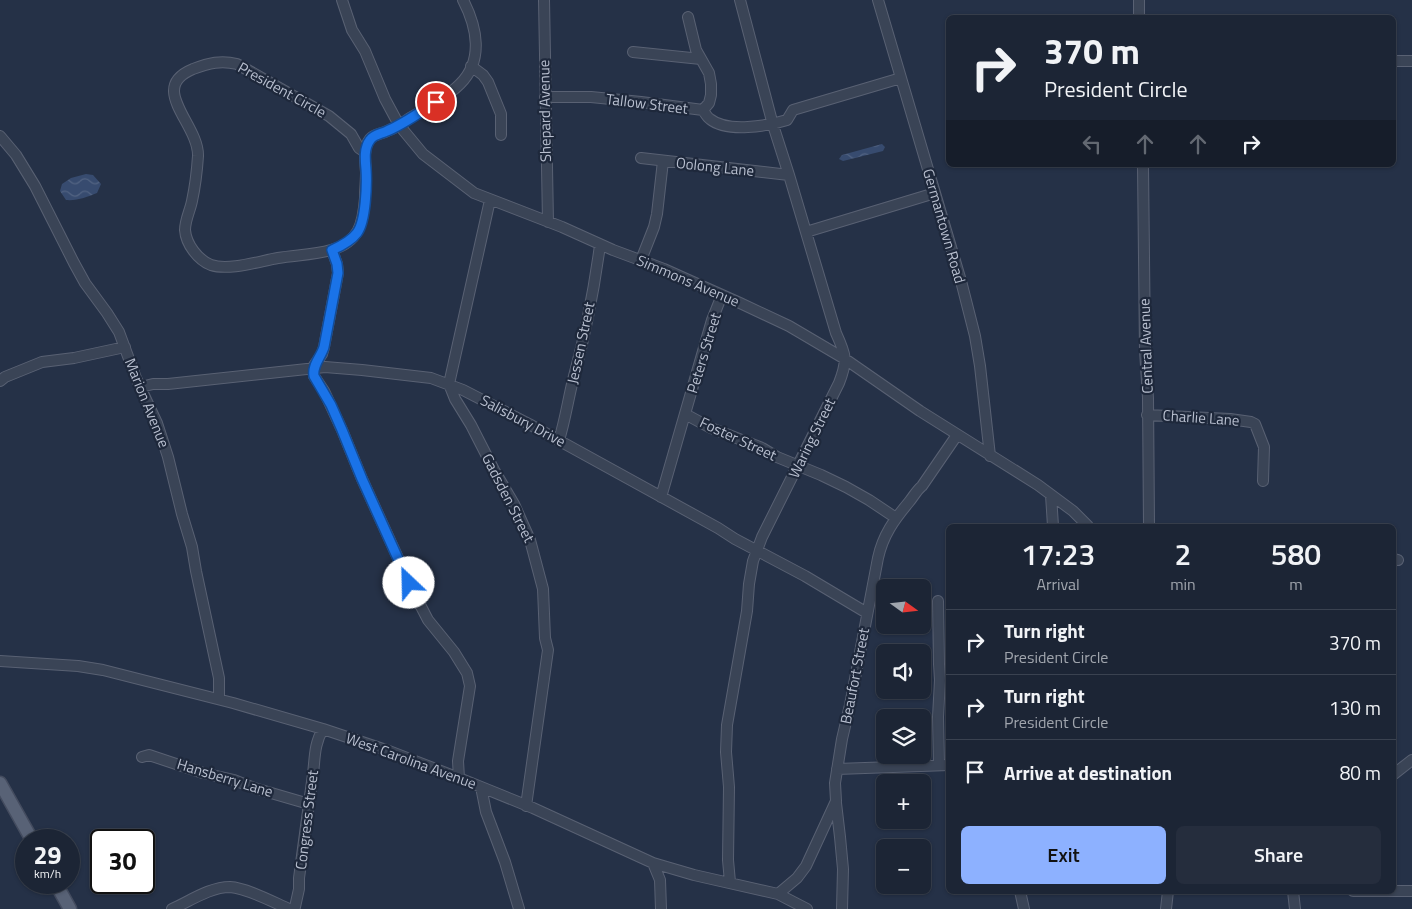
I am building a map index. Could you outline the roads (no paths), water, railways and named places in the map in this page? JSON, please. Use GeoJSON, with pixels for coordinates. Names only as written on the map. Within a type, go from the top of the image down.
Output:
{"type":"FeatureCollection","features":[{"type":"Feature","properties":{"kind":"main road"},"geometry":{"type":"LineString","coordinates":[[0,783],[26,829]]}},
{"type":"Feature","properties":{"kind":"main road"},"geometry":{"type":"LineString","coordinates":[[62,894],[70,909]]}},
{"type":"Feature","properties":{"kind":"street","name":"Simmons Avenue"},"geometry":{"type":"LineString","coordinates":[[342,0],[352,30],[365,52],[382,93],[399,125],[423,154],[474,193],[641,260],[789,326],[845,359],[957,435],[1051,495],[1073,511],[1086,524]]}},
{"type":"Feature","properties":{"kind":"street"},"geometry":{"type":"LineString","coordinates":[[365,152],[372,138],[399,125],[436,102],[462,82],[471,66],[476,39],[472,20],[463,0]]}},
{"type":"Feature","properties":{"kind":"street","name":"Shepard Avenue"},"geometry":{"type":"LineString","coordinates":[[544,0],[548,222]]}},
{"type":"Feature","properties":{"kind":"street"},"geometry":{"type":"LineString","coordinates":[[740,0],[773,125],[845,359]]}},
{"type":"Feature","properties":{"kind":"street","name":"Germantown Road"},"geometry":{"type":"LineString","coordinates":[[878,0],[975,336],[990,456]]}},
{"type":"Feature","properties":{"kind":"street"},"geometry":{"type":"LineString","coordinates":[[1139,0],[1139,15]]}},
{"type":"Feature","properties":{"kind":"street"},"geometry":{"type":"LineString","coordinates":[[688,17],[698,54],[709,73],[711,84],[709,103],[703,110]]}},
{"type":"Feature","properties":{"kind":"street"},"geometry":{"type":"LineString","coordinates":[[633,52],[698,54]]}},
{"type":"Feature","properties":{"kind":"street"},"geometry":{"type":"LineString","coordinates":[[1396,61],[1412,60]]}},
{"type":"Feature","properties":{"kind":"street","name":"President Circle"},"geometry":{"type":"LineString","coordinates":[[217,61],[237,64],[329,116],[351,134],[359,148],[365,152],[366,182],[362,221],[354,237],[332,250],[275,258],[250,264],[222,267],[210,264],[199,257],[188,242],[185,231],[192,200],[198,150],[194,136],[174,98],[174,87],[176,82],[185,73],[204,65],[217,61]]}},
{"type":"Feature","properties":{"kind":"street"},"geometry":{"type":"LineString","coordinates":[[471,66],[483,75],[488,82],[501,114],[501,135]]}},
{"type":"Feature","properties":{"kind":"street"},"geometry":{"type":"LineString","coordinates":[[773,125],[787,120],[793,110],[901,78]]}},
{"type":"Feature","properties":{"kind":"street","name":"Tallow Street"},"geometry":{"type":"LineString","coordinates":[[545,97],[591,97],[641,102],[703,110],[710,119],[723,125],[739,127],[773,125]]}},
{"type":"Feature","properties":{"kind":"street","name":"Marion Avenue"},"geometry":{"type":"LineString","coordinates":[[0,136],[16,155],[35,186],[85,283],[119,332],[136,378],[157,423],[192,547],[219,678],[219,700]]}},
{"type":"Feature","properties":{"kind":"street","name":"Oolong Lane"},"geometry":{"type":"LineString","coordinates":[[641,158],[789,175]]}},
{"type":"Feature","properties":{"kind":"street"},"geometry":{"type":"LineString","coordinates":[[641,260],[654,228],[663,161]]}},
{"type":"Feature","properties":{"kind":"street","name":"Central Avenue"},"geometry":{"type":"LineString","coordinates":[[1142,167],[1149,524]]}},
{"type":"Feature","properties":{"kind":"street"},"geometry":{"type":"LineString","coordinates":[[806,232],[935,193]]}},
{"type":"Feature","properties":{"kind":"street"},"geometry":{"type":"LineString","coordinates":[[449,384],[490,200]]}},
{"type":"Feature","properties":{"kind":"street","name":"Jessen Street"},"geometry":{"type":"LineString","coordinates":[[559,440],[578,365],[595,283],[600,245]]}},
{"type":"Feature","properties":{"kind":"street"},"geometry":{"type":"LineString","coordinates":[[332,250],[337,264],[337,283],[322,354],[314,367],[314,376],[331,405],[413,591],[428,620],[454,652],[467,673],[470,686],[458,761],[459,778]]}},
{"type":"Feature","properties":{"kind":"street","name":"Peters Street"},"geometry":{"type":"LineString","coordinates":[[661,497],[712,320],[722,295]]}},
{"type":"Feature","properties":{"kind":"street"},"geometry":{"type":"LineString","coordinates":[[0,381],[5,377],[42,362],[74,358],[125,347]]}},
{"type":"Feature","properties":{"kind":"street","name":"Waring Street"},"geometry":{"type":"LineString","coordinates":[[730,882],[728,860],[727,725],[756,550],[838,383],[845,359]]}},
{"type":"Feature","properties":{"kind":"street","name":"Salisbury Drive"},"geometry":{"type":"LineString","coordinates":[[141,387],[153,384],[168,384],[314,367],[343,368],[431,378],[463,390],[559,440],[867,613]]}},
{"type":"Feature","properties":{"kind":"street","name":"Gadsden Street"},"geometry":{"type":"LineString","coordinates":[[449,384],[455,399],[514,504],[530,540],[543,589],[545,638],[548,650],[526,806]]}},
{"type":"Feature","properties":{"kind":"street","name":"Foster Street"},"geometry":{"type":"LineString","coordinates":[[685,414],[720,432],[762,448],[777,457],[857,493],[896,518]]}},
{"type":"Feature","properties":{"kind":"street","name":"Charlie Lane"},"geometry":{"type":"LineString","coordinates":[[1147,415],[1230,419],[1255,424],[1264,447],[1263,481]]}},
{"type":"Feature","properties":{"kind":"street","name":"Beaufort Street"},"geometry":{"type":"LineString","coordinates":[[778,894],[797,878],[806,866],[836,801],[835,783],[842,739],[880,549],[886,534],[896,518],[912,499],[916,491],[922,486],[957,435]]}},
{"type":"Feature","properties":{"kind":"street"},"geometry":{"type":"LineString","coordinates":[[1051,495],[1053,524]]}},
{"type":"Feature","properties":{"kind":"street"},"geometry":{"type":"LineString","coordinates":[[837,769],[944,764],[938,716],[940,676],[938,601]]}},
{"type":"Feature","properties":{"kind":"street","name":"West Carolina Avenue"},"geometry":{"type":"LineString","coordinates":[[0,661],[78,666],[103,670],[219,700],[323,730],[389,751],[459,778],[653,862],[694,875],[778,894],[807,909]]}},
{"type":"Feature","properties":{"kind":"street","name":"Congress Street"},"geometry":{"type":"LineString","coordinates":[[290,909],[295,907],[299,889],[315,746],[323,730]]}},
{"type":"Feature","properties":{"kind":"street","name":"Hansberry Lane"},"geometry":{"type":"LineString","coordinates":[[142,757],[149,754],[203,773],[234,780],[254,788],[309,804]]}},
{"type":"Feature","properties":{"kind":"street"},"geometry":{"type":"LineString","coordinates":[[1396,772],[1412,760]]}},
{"type":"Feature","properties":{"kind":"street"},"geometry":{"type":"LineString","coordinates":[[480,787],[486,812],[505,862],[519,909]]}},
{"type":"Feature","properties":{"kind":"street"},"geometry":{"type":"LineString","coordinates":[[836,801],[843,869],[842,909]]}},
{"type":"Feature","properties":{"kind":"street"},"geometry":{"type":"LineString","coordinates":[[653,862],[660,880],[661,909]]}},
{"type":"Feature","properties":{"kind":"street"},"geometry":{"type":"LineString","coordinates":[[172,909],[212,891],[231,887],[267,898],[290,909]]}},
{"type":"Feature","properties":{"kind":"street"},"geometry":{"type":"LineString","coordinates":[[1396,891],[1412,891]]}},
{"type":"Feature","properties":{"kind":"street"},"geometry":{"type":"LineString","coordinates":[[1021,894],[1024,909]]}},
{"type":"Feature","properties":{"kind":"street"},"geometry":{"type":"LineString","coordinates":[[1166,909],[1168,894]]}},
{"type":"Feature","properties":{"kind":"street"},"geometry":{"type":"LineString","coordinates":[[1293,894],[1296,909]]}},
{"type":"Feature","properties":{"kind":"water"},"geometry":{"type":"Polygon","coordinates":[[[882,144],[885,147],[883,151],[843,161],[839,159],[842,155],[882,144]]]}},
{"type":"Feature","properties":{"kind":"water"},"geometry":{"type":"Polygon","coordinates":[[[86,174],[93,175],[101,184],[97,193],[78,199],[66,200],[60,191],[62,184],[71,178],[86,174]]]}}]}
